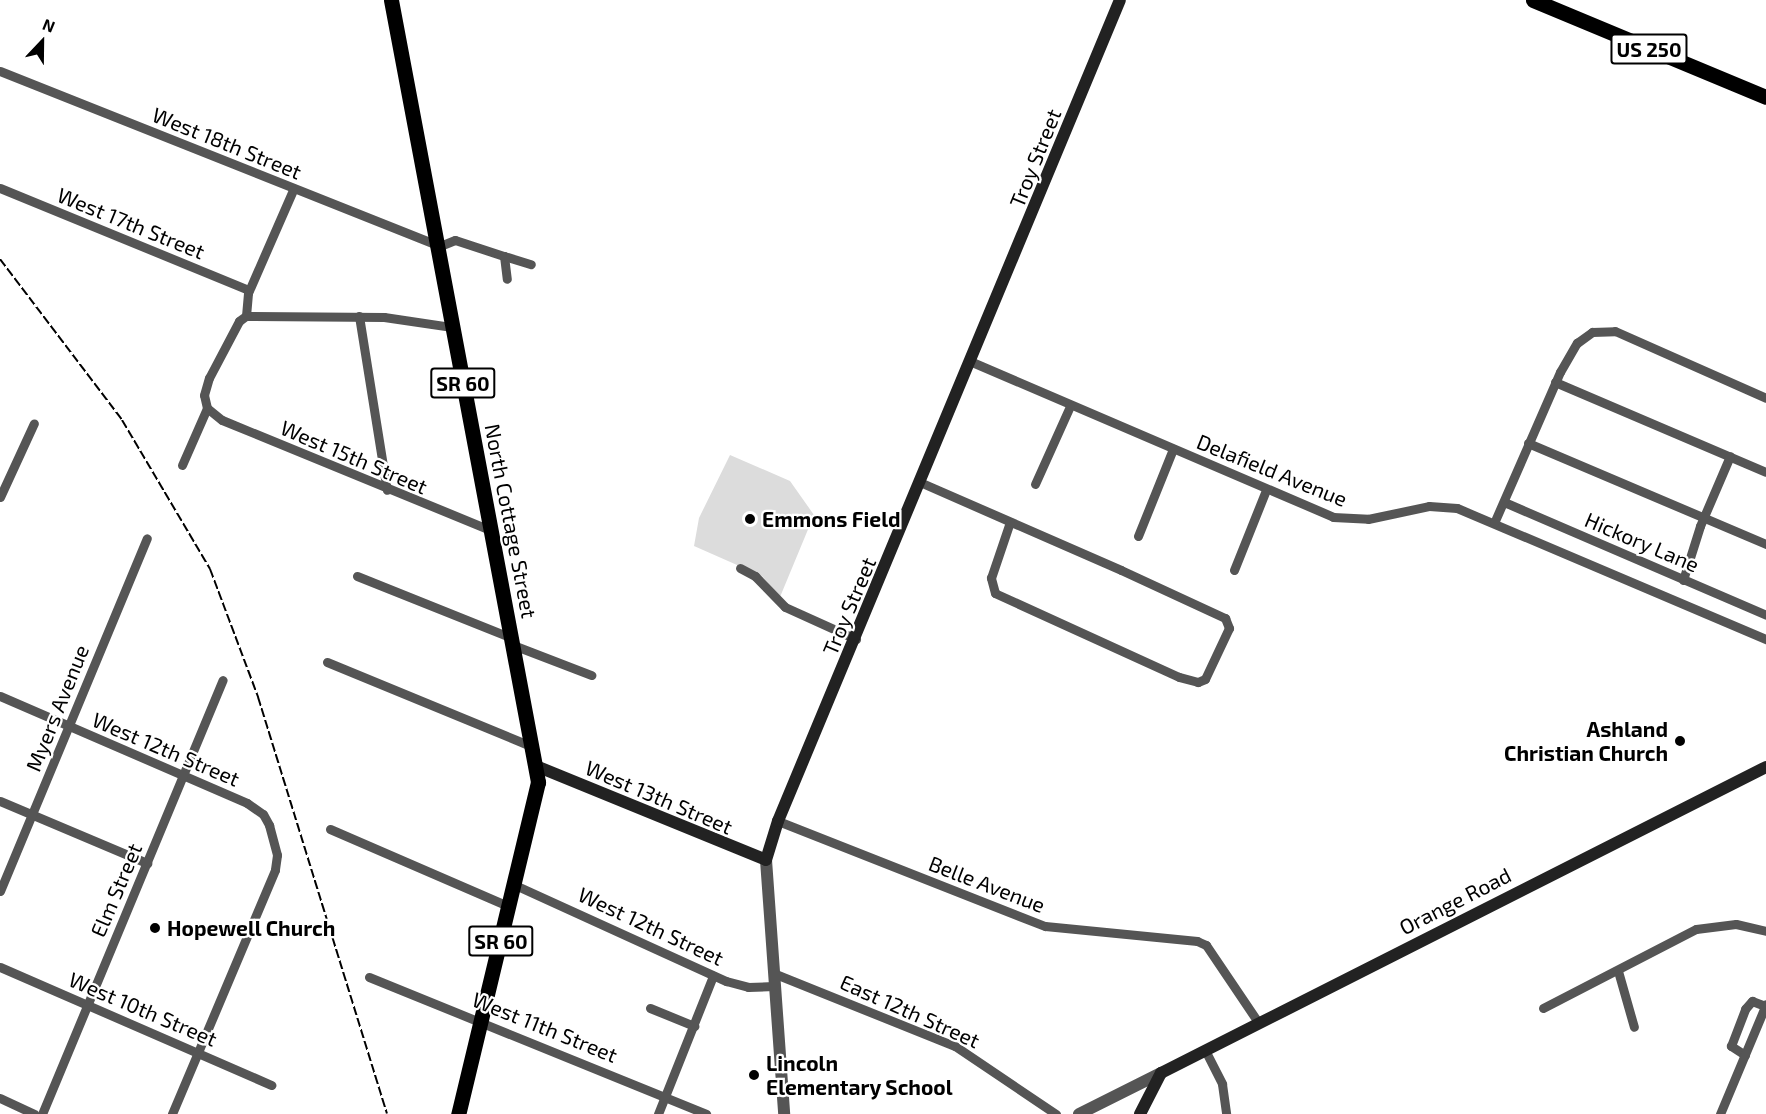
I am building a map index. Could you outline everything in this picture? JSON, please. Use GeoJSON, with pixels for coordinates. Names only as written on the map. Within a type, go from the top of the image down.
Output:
{"type":"FeatureCollection","features":[{"type":"Feature","properties":{"kind":"main road","name":"North Cottage Street"},"geometry":{"type":"LineString","coordinates":[[391,0],[440,246],[452,327],[536,766]]}},
{"type":"Feature","properties":{"kind":"main road","name":"Troy Street"},"geometry":{"type":"LineString","coordinates":[[766,860],[778,821],[922,483],[1120,0]]}},
{"type":"Feature","properties":{"kind":"main road","name":"US 250"},"geometry":{"type":"LineString","coordinates":[[1533,0],[1766,97]]}},
{"type":"Feature","properties":{"kind":"main road","name":"West 13th Street"},"geometry":{"type":"LineString","coordinates":[[536,766],[766,860]]}},
{"type":"Feature","properties":{"kind":"main road","name":"SR 60"},"geometry":{"type":"LineString","coordinates":[[458,1114],[537,794],[536,766]]}},
{"type":"Feature","properties":{"kind":"main road","name":"Orange Road"},"geometry":{"type":"LineString","coordinates":[[1158,1076],[1258,1022],[1766,767]]}},
{"type":"Feature","properties":{"kind":"main road"},"geometry":{"type":"LineString","coordinates":[[1140,1114],[1158,1076]]}},
{"type":"Feature","properties":{"kind":"street","name":"West 18th Street"},"geometry":{"type":"LineString","coordinates":[[0,71],[294,190],[440,246]]}},
{"type":"Feature","properties":{"kind":"street","name":"West 17th Street"},"geometry":{"type":"LineString","coordinates":[[0,188],[249,290]]}},
{"type":"Feature","properties":{"kind":"street"},"geometry":{"type":"LineString","coordinates":[[246,316],[249,290],[294,190]]}},
{"type":"Feature","properties":{"kind":"street"},"geometry":{"type":"LineString","coordinates":[[440,246],[455,240],[531,264]]}},
{"type":"Feature","properties":{"kind":"street"},"geometry":{"type":"LineString","coordinates":[[504,256],[507,279]]}},
{"type":"Feature","properties":{"kind":"street"},"geometry":{"type":"LineString","coordinates":[[182,465],[207,408],[204,395],[209,378],[239,321],[246,316],[359,316],[452,327]]}},
{"type":"Feature","properties":{"kind":"street"},"geometry":{"type":"LineString","coordinates":[[359,316],[387,490]]}},
{"type":"Feature","properties":{"kind":"street"},"geometry":{"type":"LineString","coordinates":[[1494,523],[1555,382],[1581,339],[1605,330],[1766,398]]}},
{"type":"Feature","properties":{"kind":"street","name":"Delafield Avenue"},"geometry":{"type":"LineString","coordinates":[[972,362],[1333,517],[1349,520],[1443,506],[1494,523],[1766,639]]}},
{"type":"Feature","properties":{"kind":"street"},"geometry":{"type":"LineString","coordinates":[[1555,382],[1766,472]]}},
{"type":"Feature","properties":{"kind":"street"},"geometry":{"type":"LineString","coordinates":[[1035,484],[1070,406]]}},
{"type":"Feature","properties":{"kind":"street","name":"West 15th Street"},"geometry":{"type":"LineString","coordinates":[[207,408],[222,420],[387,490],[492,531]]}},
{"type":"Feature","properties":{"kind":"street"},"geometry":{"type":"LineString","coordinates":[[0,496],[34,423]]}},
{"type":"Feature","properties":{"kind":"street"},"geometry":{"type":"LineString","coordinates":[[1528,443],[1766,544]]}},
{"type":"Feature","properties":{"kind":"street"},"geometry":{"type":"LineString","coordinates":[[1138,536],[1173,449]]}},
{"type":"Feature","properties":{"kind":"street"},"geometry":{"type":"LineString","coordinates":[[1683,580],[1704,517],[1730,456]]}},
{"type":"Feature","properties":{"kind":"street"},"geometry":{"type":"LineString","coordinates":[[922,483],[1010,522],[1228,620],[1229,628],[1211,672],[1202,681],[1188,680],[995,593],[991,578],[1010,522]]}},
{"type":"Feature","properties":{"kind":"street"},"geometry":{"type":"LineString","coordinates":[[1234,570],[1266,490]]}},
{"type":"Feature","properties":{"kind":"street","name":"Hickory Lane"},"geometry":{"type":"LineString","coordinates":[[1504,502],[1766,615]]}},
{"type":"Feature","properties":{"kind":"street","name":"Myers Avenue"},"geometry":{"type":"LineString","coordinates":[[0,891],[147,538]]}},
{"type":"Feature","properties":{"kind":"street"},"geometry":{"type":"LineString","coordinates":[[740,568],[755,576],[785,607],[856,639]]}},
{"type":"Feature","properties":{"kind":"street"},"geometry":{"type":"LineString","coordinates":[[357,576],[591,675]]}},
{"type":"Feature","properties":{"kind":"street"},"geometry":{"type":"LineString","coordinates":[[327,662],[533,747]]}},
{"type":"Feature","properties":{"kind":"street","name":"Elm Street"},"geometry":{"type":"LineString","coordinates":[[42,1114],[223,680]]}},
{"type":"Feature","properties":{"kind":"street","name":"West 12th Street"},"geometry":{"type":"LineString","coordinates":[[0,696],[247,803],[263,814],[276,849],[275,870],[198,1052]]}},
{"type":"Feature","properties":{"kind":"street"},"geometry":{"type":"LineString","coordinates":[[0,801],[147,863]]}},
{"type":"Feature","properties":{"kind":"street","name":"Belle Avenue"},"geometry":{"type":"LineString","coordinates":[[778,821],[1036,923],[1077,931],[1197,940],[1206,945],[1258,1022]]}},
{"type":"Feature","properties":{"kind":"street"},"geometry":{"type":"LineString","coordinates":[[330,829],[510,907]]}},
{"type":"Feature","properties":{"kind":"street","name":"Troy Street"},"geometry":{"type":"LineString","coordinates":[[766,860],[784,1114]]}},
{"type":"Feature","properties":{"kind":"street","name":"West 12th Street"},"geometry":{"type":"LineString","coordinates":[[515,885],[578,910],[713,976],[739,986],[774,979]]}},
{"type":"Feature","properties":{"kind":"street"},"geometry":{"type":"LineString","coordinates":[[1544,1008],[1703,927],[1736,924],[1766,931]]}},
{"type":"Feature","properties":{"kind":"street","name":"West 10th Street"},"geometry":{"type":"LineString","coordinates":[[0,967],[272,1085]]}},
{"type":"Feature","properties":{"kind":"street"},"geometry":{"type":"LineString","coordinates":[[1618,971],[1634,1027]]}},
{"type":"Feature","properties":{"kind":"street"},"geometry":{"type":"LineString","coordinates":[[658,1114],[713,976]]}},
{"type":"Feature","properties":{"kind":"street","name":"West 11th Street"},"geometry":{"type":"LineString","coordinates":[[369,977],[482,1020],[706,1114]]}},
{"type":"Feature","properties":{"kind":"street","name":"East 12th Street"},"geometry":{"type":"LineString","coordinates":[[774,979],[956,1046],[1056,1114]]}},
{"type":"Feature","properties":{"kind":"street"},"geometry":{"type":"LineString","coordinates":[[1720,1114],[1766,1005],[1752,1000],[1745,1010],[1731,1046],[1744,1055]]}},
{"type":"Feature","properties":{"kind":"street"},"geometry":{"type":"LineString","coordinates":[[651,1008],[694,1026]]}},
{"type":"Feature","properties":{"kind":"street"},"geometry":{"type":"LineString","coordinates":[[1205,1050],[1222,1084],[1226,1114]]}},
{"type":"Feature","properties":{"kind":"street"},"geometry":{"type":"LineString","coordinates":[[172,1114],[198,1052]]}},
{"type":"Feature","properties":{"kind":"street","name":"Orange Road"},"geometry":{"type":"LineString","coordinates":[[1079,1114],[1158,1076]]}},
{"type":"Feature","properties":{"kind":"street"},"geometry":{"type":"LineString","coordinates":[[0,1098],[35,1114]]}},
{"type":"Feature","properties":{"kind":"shaded area","name":"Emmons Field"},"geometry":{"type":"Polygon","coordinates":[[[730,455],[790,481],[814,515],[780,597],[762,576],[694,546],[699,518],[730,455]]]}},
{"type":"Feature","properties":{"kind":"railway"},"geometry":{"type":"LineString","coordinates":[[0,259],[122,420],[210,569],[258,697],[387,1114]]}},
{"type":"Feature","properties":{"kind":"place","name":"Emmons Field"},"geometry":{"type":"Point","coordinates":[750,519]}},
{"type":"Feature","properties":{"kind":"place","name":"Ashland Christian Church"},"geometry":{"type":"Point","coordinates":[1680,741]}},
{"type":"Feature","properties":{"kind":"place","name":"Hopewell Church"},"geometry":{"type":"Point","coordinates":[155,928]}},
{"type":"Feature","properties":{"kind":"place","name":"Lincoln Elementary School"},"geometry":{"type":"Point","coordinates":[754,1075]}}]}
